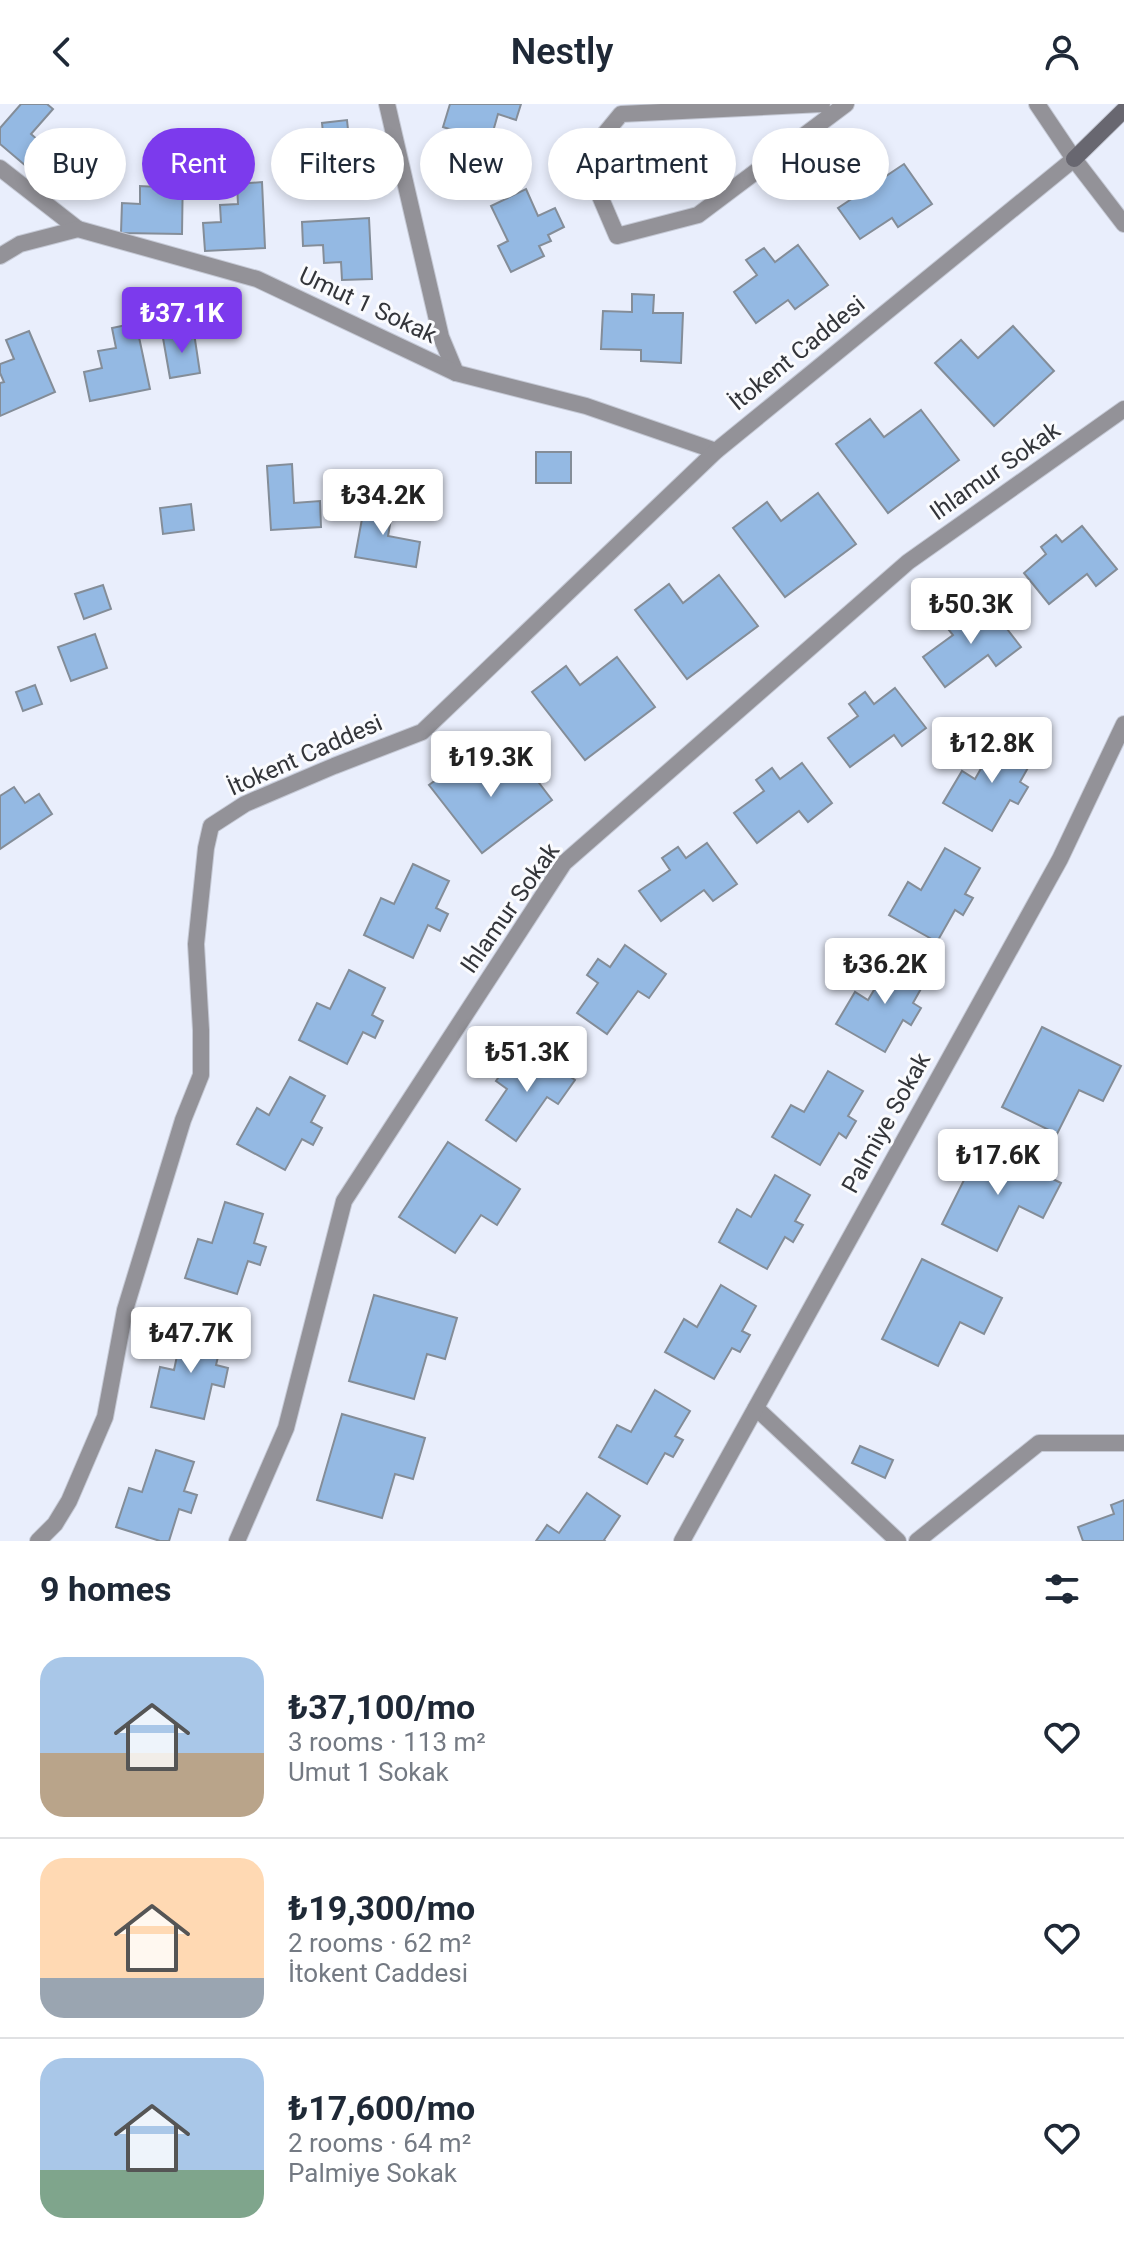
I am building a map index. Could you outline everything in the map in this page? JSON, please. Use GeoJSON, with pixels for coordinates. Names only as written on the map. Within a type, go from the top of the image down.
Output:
{"type":"FeatureCollection","features":[{"type":"Feature","properties":{"kind":"street"},"geometry":{"type":"LineString","coordinates":[[387,104],[441,337],[456,373]]}},
{"type":"Feature","properties":{"kind":"street"},"geometry":{"type":"LineString","coordinates":[[822,104],[621,114],[584,159],[617,236],[698,215],[846,104]]}},
{"type":"Feature","properties":{"kind":"street"},"geometry":{"type":"LineString","coordinates":[[1037,104],[1124,224]]}},
{"type":"Feature","properties":{"kind":"street","name":"İtokent Caddesi"},"geometry":{"type":"LineString","coordinates":[[38,1541],[55,1524],[69,1501],[105,1417],[125,1310],[183,1120],[201,1075],[196,944],[211,826],[245,804],[422,732],[716,451],[1074,159],[1124,110]]}},
{"type":"Feature","properties":{"kind":"street"},"geometry":{"type":"LineString","coordinates":[[0,168],[78,229]]}},
{"type":"Feature","properties":{"kind":"street"},"geometry":{"type":"LineString","coordinates":[[0,256],[20,244],[78,229]]}},
{"type":"Feature","properties":{"kind":"street","name":"Umut 1 Sokak"},"geometry":{"type":"LineString","coordinates":[[78,229],[257,279],[456,373],[586,406],[716,451]]}},
{"type":"Feature","properties":{"kind":"street","name":"Ihlamur Sokak"},"geometry":{"type":"LineString","coordinates":[[237,1541],[286,1428],[344,1201],[564,863],[908,562],[1124,409]]}},
{"type":"Feature","properties":{"kind":"street","name":"Palmiye Sokak"},"geometry":{"type":"LineString","coordinates":[[682,1541],[1060,859],[1124,724]]}},
{"type":"Feature","properties":{"kind":"street"},"geometry":{"type":"LineString","coordinates":[[756,1408],[898,1541]]}},
{"type":"Feature","properties":{"kind":"street"},"geometry":{"type":"LineString","coordinates":[[917,1541],[1039,1443],[1124,1443]]}},
{"type":"Feature","properties":{"kind":"building"},"geometry":{"type":"Polygon","coordinates":[[[21,104],[47,104],[53,109],[36,128],[24,128],[24,164],[0,144],[0,128],[21,104]]]}},
{"type":"Feature","properties":{"kind":"building"},"geometry":{"type":"Polygon","coordinates":[[[450,104],[521,104],[516,120],[498,114],[494,128],[443,127],[450,104]]]}},
{"type":"Feature","properties":{"kind":"building"},"geometry":{"type":"Polygon","coordinates":[[[347,120],[348,128],[322,128],[322,123],[347,120]]]}},
{"type":"Feature","properties":{"kind":"building"},"geometry":{"type":"Polygon","coordinates":[[[904,164],[932,204],[898,227],[892,218],[860,239],[838,208],[850,200],[889,200],[889,174],[904,164]]]}},
{"type":"Feature","properties":{"kind":"building"},"geometry":{"type":"Polygon","coordinates":[[[262,182],[265,248],[205,251],[203,223],[221,222],[220,205],[238,204],[238,200],[255,200],[255,183],[262,182]]]}},
{"type":"Feature","properties":{"kind":"building"},"geometry":{"type":"Polygon","coordinates":[[[140,186],[142,200],[183,200],[182,234],[121,233],[122,203],[140,204],[140,186]]]}},
{"type":"Feature","properties":{"kind":"building"},"geometry":{"type":"Polygon","coordinates":[[[503,200],[531,200],[538,216],[555,208],[564,227],[548,235],[551,241],[539,246],[544,256],[511,272],[498,246],[508,241],[491,206],[503,200]]]}},
{"type":"Feature","properties":{"kind":"building"},"geometry":{"type":"Polygon","coordinates":[[[369,218],[372,279],[342,280],[341,262],[324,263],[323,245],[303,246],[302,222],[369,218]]]}},
{"type":"Feature","properties":{"kind":"building"},"geometry":{"type":"Polygon","coordinates":[[[798,245],[828,285],[795,309],[788,300],[756,323],[734,292],[757,275],[746,260],[764,248],[775,262],[798,245]]]}},
{"type":"Feature","properties":{"kind":"building"},"geometry":{"type":"Polygon","coordinates":[[[632,294],[654,295],[653,313],[683,313],[681,363],[641,361],[641,350],[601,349],[603,311],[632,312],[632,294]]]}},
{"type":"Feature","properties":{"kind":"building"},"geometry":{"type":"Polygon","coordinates":[[[136,323],[150,389],[90,401],[84,372],[102,368],[98,351],[116,348],[112,328],[136,323]]]}},
{"type":"Feature","properties":{"kind":"building"},"geometry":{"type":"Polygon","coordinates":[[[1013,326],[1054,371],[994,426],[935,363],[961,340],[978,358],[1013,326]]]}},
{"type":"Feature","properties":{"kind":"building"},"geometry":{"type":"Polygon","coordinates":[[[29,331],[55,392],[0,416],[0,383],[4,382],[0,364],[14,359],[6,340],[29,331]]]}},
{"type":"Feature","properties":{"kind":"building"},"geometry":{"type":"Polygon","coordinates":[[[194,333],[200,373],[170,378],[163,338],[194,333]]]}},
{"type":"Feature","properties":{"kind":"building"},"geometry":{"type":"Polygon","coordinates":[[[921,410],[959,460],[888,513],[836,444],[870,419],[884,437],[921,410]]]}},
{"type":"Feature","properties":{"kind":"building"},"geometry":{"type":"Polygon","coordinates":[[[536,452],[571,452],[571,483],[536,483],[536,452]]]}},
{"type":"Feature","properties":{"kind":"building"},"geometry":{"type":"Polygon","coordinates":[[[292,464],[294,503],[320,501],[321,527],[271,530],[267,466],[292,464]]]}},
{"type":"Feature","properties":{"kind":"building"},"geometry":{"type":"Polygon","coordinates":[[[818,493],[856,544],[785,597],[733,528],[767,502],[781,521],[818,493]]]}},
{"type":"Feature","properties":{"kind":"building"},"geometry":{"type":"Polygon","coordinates":[[[366,497],[394,502],[388,536],[420,542],[416,567],[355,557],[366,497]]]}},
{"type":"Feature","properties":{"kind":"building"},"geometry":{"type":"Polygon","coordinates":[[[191,504],[194,530],[163,534],[160,508],[191,504]]]}},
{"type":"Feature","properties":{"kind":"building"},"geometry":{"type":"Polygon","coordinates":[[[1082,526],[1117,569],[1096,586],[1087,574],[1049,604],[1024,573],[1046,554],[1041,547],[1056,535],[1062,542],[1082,526]]]}},
{"type":"Feature","properties":{"kind":"building"},"geometry":{"type":"Polygon","coordinates":[[[719,575],[758,626],[687,679],[635,610],[669,584],[683,603],[719,575]]]}},
{"type":"Feature","properties":{"kind":"building"},"geometry":{"type":"Polygon","coordinates":[[[103,585],[111,609],[84,619],[75,594],[103,585]]]}},
{"type":"Feature","properties":{"kind":"building"},"geometry":{"type":"Polygon","coordinates":[[[990,607],[1021,647],[996,666],[988,655],[945,687],[923,657],[953,635],[944,624],[960,612],[969,623],[990,607]]]}},
{"type":"Feature","properties":{"kind":"building"},"geometry":{"type":"Polygon","coordinates":[[[95,634],[107,668],[71,681],[58,647],[95,634]]]}},
{"type":"Feature","properties":{"kind":"building"},"geometry":{"type":"Polygon","coordinates":[[[617,657],[655,707],[585,760],[532,692],[566,666],[580,685],[617,657]]]}},
{"type":"Feature","properties":{"kind":"building"},"geometry":{"type":"Polygon","coordinates":[[[35,685],[42,704],[23,711],[16,692],[35,685]]]}},
{"type":"Feature","properties":{"kind":"building"},"geometry":{"type":"Polygon","coordinates":[[[895,688],[926,728],[902,746],[894,735],[850,767],[828,738],[858,716],[849,704],[865,692],[874,704],[895,688]]]}},
{"type":"Feature","properties":{"kind":"building"},"geometry":{"type":"Polygon","coordinates":[[[999,737],[1034,757],[1020,782],[1028,787],[1018,804],[1010,800],[992,831],[943,803],[962,771],[975,779],[999,737]]]}},
{"type":"Feature","properties":{"kind":"building"},"geometry":{"type":"Polygon","coordinates":[[[514,750],[552,800],[482,853],[429,785],[463,760],[477,778],[514,750]]]}},
{"type":"Feature","properties":{"kind":"building"},"geometry":{"type":"Polygon","coordinates":[[[802,763],[832,803],[808,822],[799,811],[757,843],[734,813],[764,791],[756,780],[772,768],[780,779],[802,763]]]}},
{"type":"Feature","properties":{"kind":"building"},"geometry":{"type":"Polygon","coordinates":[[[14,787],[25,803],[39,794],[52,814],[0,849],[0,796],[14,787]]]}},
{"type":"Feature","properties":{"kind":"building"},"geometry":{"type":"Polygon","coordinates":[[[707,843],[737,884],[713,901],[704,890],[661,921],[639,891],[670,870],[662,858],[678,847],[686,858],[707,843]]]}},
{"type":"Feature","properties":{"kind":"building"},"geometry":{"type":"Polygon","coordinates":[[[945,848],[980,868],[965,894],[973,898],[963,915],[955,910],[937,942],[889,915],[908,882],[921,890],[945,848]]]}},
{"type":"Feature","properties":{"kind":"building"},"geometry":{"type":"Polygon","coordinates":[[[413,864],[449,881],[436,908],[448,914],[440,931],[428,925],[413,958],[364,935],[381,898],[394,904],[413,864]]]}},
{"type":"Feature","properties":{"kind":"building"},"geometry":{"type":"Polygon","coordinates":[[[625,945],[666,974],[649,998],[638,991],[607,1034],[577,1013],[598,983],[587,975],[598,959],[610,967],[625,945]]]}},
{"type":"Feature","properties":{"kind":"building"},"geometry":{"type":"Polygon","coordinates":[[[893,958],[927,978],[913,1003],[921,1008],[911,1025],[903,1020],[885,1052],[836,1024],[855,992],[868,1000],[893,958]]]}},
{"type":"Feature","properties":{"kind":"building"},"geometry":{"type":"Polygon","coordinates":[[[349,970],[385,988],[372,1015],[383,1021],[375,1038],[363,1032],[347,1064],[299,1040],[317,1003],[330,1009],[349,970]]]}},
{"type":"Feature","properties":{"kind":"building"},"geometry":{"type":"Polygon","coordinates":[[[1042,1027],[1121,1066],[1103,1101],[1079,1090],[1057,1134],[1002,1107],[1042,1027]]]}},
{"type":"Feature","properties":{"kind":"building"},"geometry":{"type":"Polygon","coordinates":[[[534,1051],[575,1080],[558,1104],[547,1097],[516,1141],[486,1120],[507,1089],[496,1081],[507,1065],[518,1073],[534,1051]]]}},
{"type":"Feature","properties":{"kind":"building"},"geometry":{"type":"Polygon","coordinates":[[[828,1071],[863,1091],[848,1116],[856,1121],[846,1138],[839,1133],[820,1165],[772,1137],[791,1105],[804,1112],[828,1071]]]}},
{"type":"Feature","properties":{"kind":"building"},"geometry":{"type":"Polygon","coordinates":[[[290,1077],[325,1096],[311,1122],[322,1128],[313,1145],[302,1139],[285,1170],[237,1144],[257,1108],[269,1115],[290,1077]]]}},
{"type":"Feature","properties":{"kind":"building"},"geometry":{"type":"Polygon","coordinates":[[[448,1142],[520,1189],[497,1225],[481,1215],[455,1253],[399,1217],[448,1142]]]}},
{"type":"Feature","properties":{"kind":"building"},"geometry":{"type":"Polygon","coordinates":[[[982,1144],[1061,1183],[1043,1218],[1019,1206],[997,1251],[942,1224],[982,1144]]]}},
{"type":"Feature","properties":{"kind":"building"},"geometry":{"type":"Polygon","coordinates":[[[775,1175],[810,1195],[795,1221],[803,1225],[793,1242],[785,1237],[767,1269],[719,1242],[737,1209],[751,1217],[775,1175]]]}},
{"type":"Feature","properties":{"kind":"building"},"geometry":{"type":"Polygon","coordinates":[[[225,1202],[263,1214],[254,1243],[266,1247],[260,1265],[248,1261],[237,1294],[185,1278],[198,1239],[212,1243],[225,1202]]]}},
{"type":"Feature","properties":{"kind":"building"},"geometry":{"type":"Polygon","coordinates":[[[922,1259],[1002,1298],[984,1334],[960,1322],[938,1366],[882,1339],[922,1259]]]}},
{"type":"Feature","properties":{"kind":"building"},"geometry":{"type":"Polygon","coordinates":[[[721,1285],[756,1306],[742,1331],[750,1335],[740,1352],[732,1348],[714,1379],[665,1352],[684,1319],[697,1327],[721,1285]]]}},
{"type":"Feature","properties":{"kind":"building"},"geometry":{"type":"Polygon","coordinates":[[[374,1295],[457,1318],[445,1359],[427,1354],[414,1399],[349,1381],[374,1295]]]}},
{"type":"Feature","properties":{"kind":"building"},"geometry":{"type":"Polygon","coordinates":[[[183,1328],[223,1336],[216,1365],[228,1368],[224,1387],[212,1384],[204,1419],[151,1407],[160,1367],[174,1370],[183,1328]]]}},
{"type":"Feature","properties":{"kind":"building"},"geometry":{"type":"Polygon","coordinates":[[[655,1390],[690,1411],[675,1436],[683,1440],[673,1457],[665,1453],[647,1484],[599,1457],[617,1425],[631,1432],[655,1390]]]}},
{"type":"Feature","properties":{"kind":"building"},"geometry":{"type":"Polygon","coordinates":[[[342,1414],[425,1438],[413,1479],[395,1474],[382,1518],[317,1500],[342,1414]]]}},
{"type":"Feature","properties":{"kind":"building"},"geometry":{"type":"Polygon","coordinates":[[[860,1446],[893,1460],[885,1478],[852,1463],[860,1446]]]}},
{"type":"Feature","properties":{"kind":"building"},"geometry":{"type":"Polygon","coordinates":[[[156,1450],[194,1462],[184,1491],[197,1495],[191,1513],[179,1509],[169,1541],[116,1527],[129,1488],[142,1492],[156,1450]]]}},
{"type":"Feature","properties":{"kind":"building"},"geometry":{"type":"Polygon","coordinates":[[[587,1493],[620,1516],[605,1541],[536,1541],[547,1525],[559,1533],[587,1493]]]}},
{"type":"Feature","properties":{"kind":"building"},"geometry":{"type":"Polygon","coordinates":[[[1124,1500],[1124,1541],[1083,1541],[1078,1527],[1114,1514],[1111,1505],[1124,1500]]]}}]}
